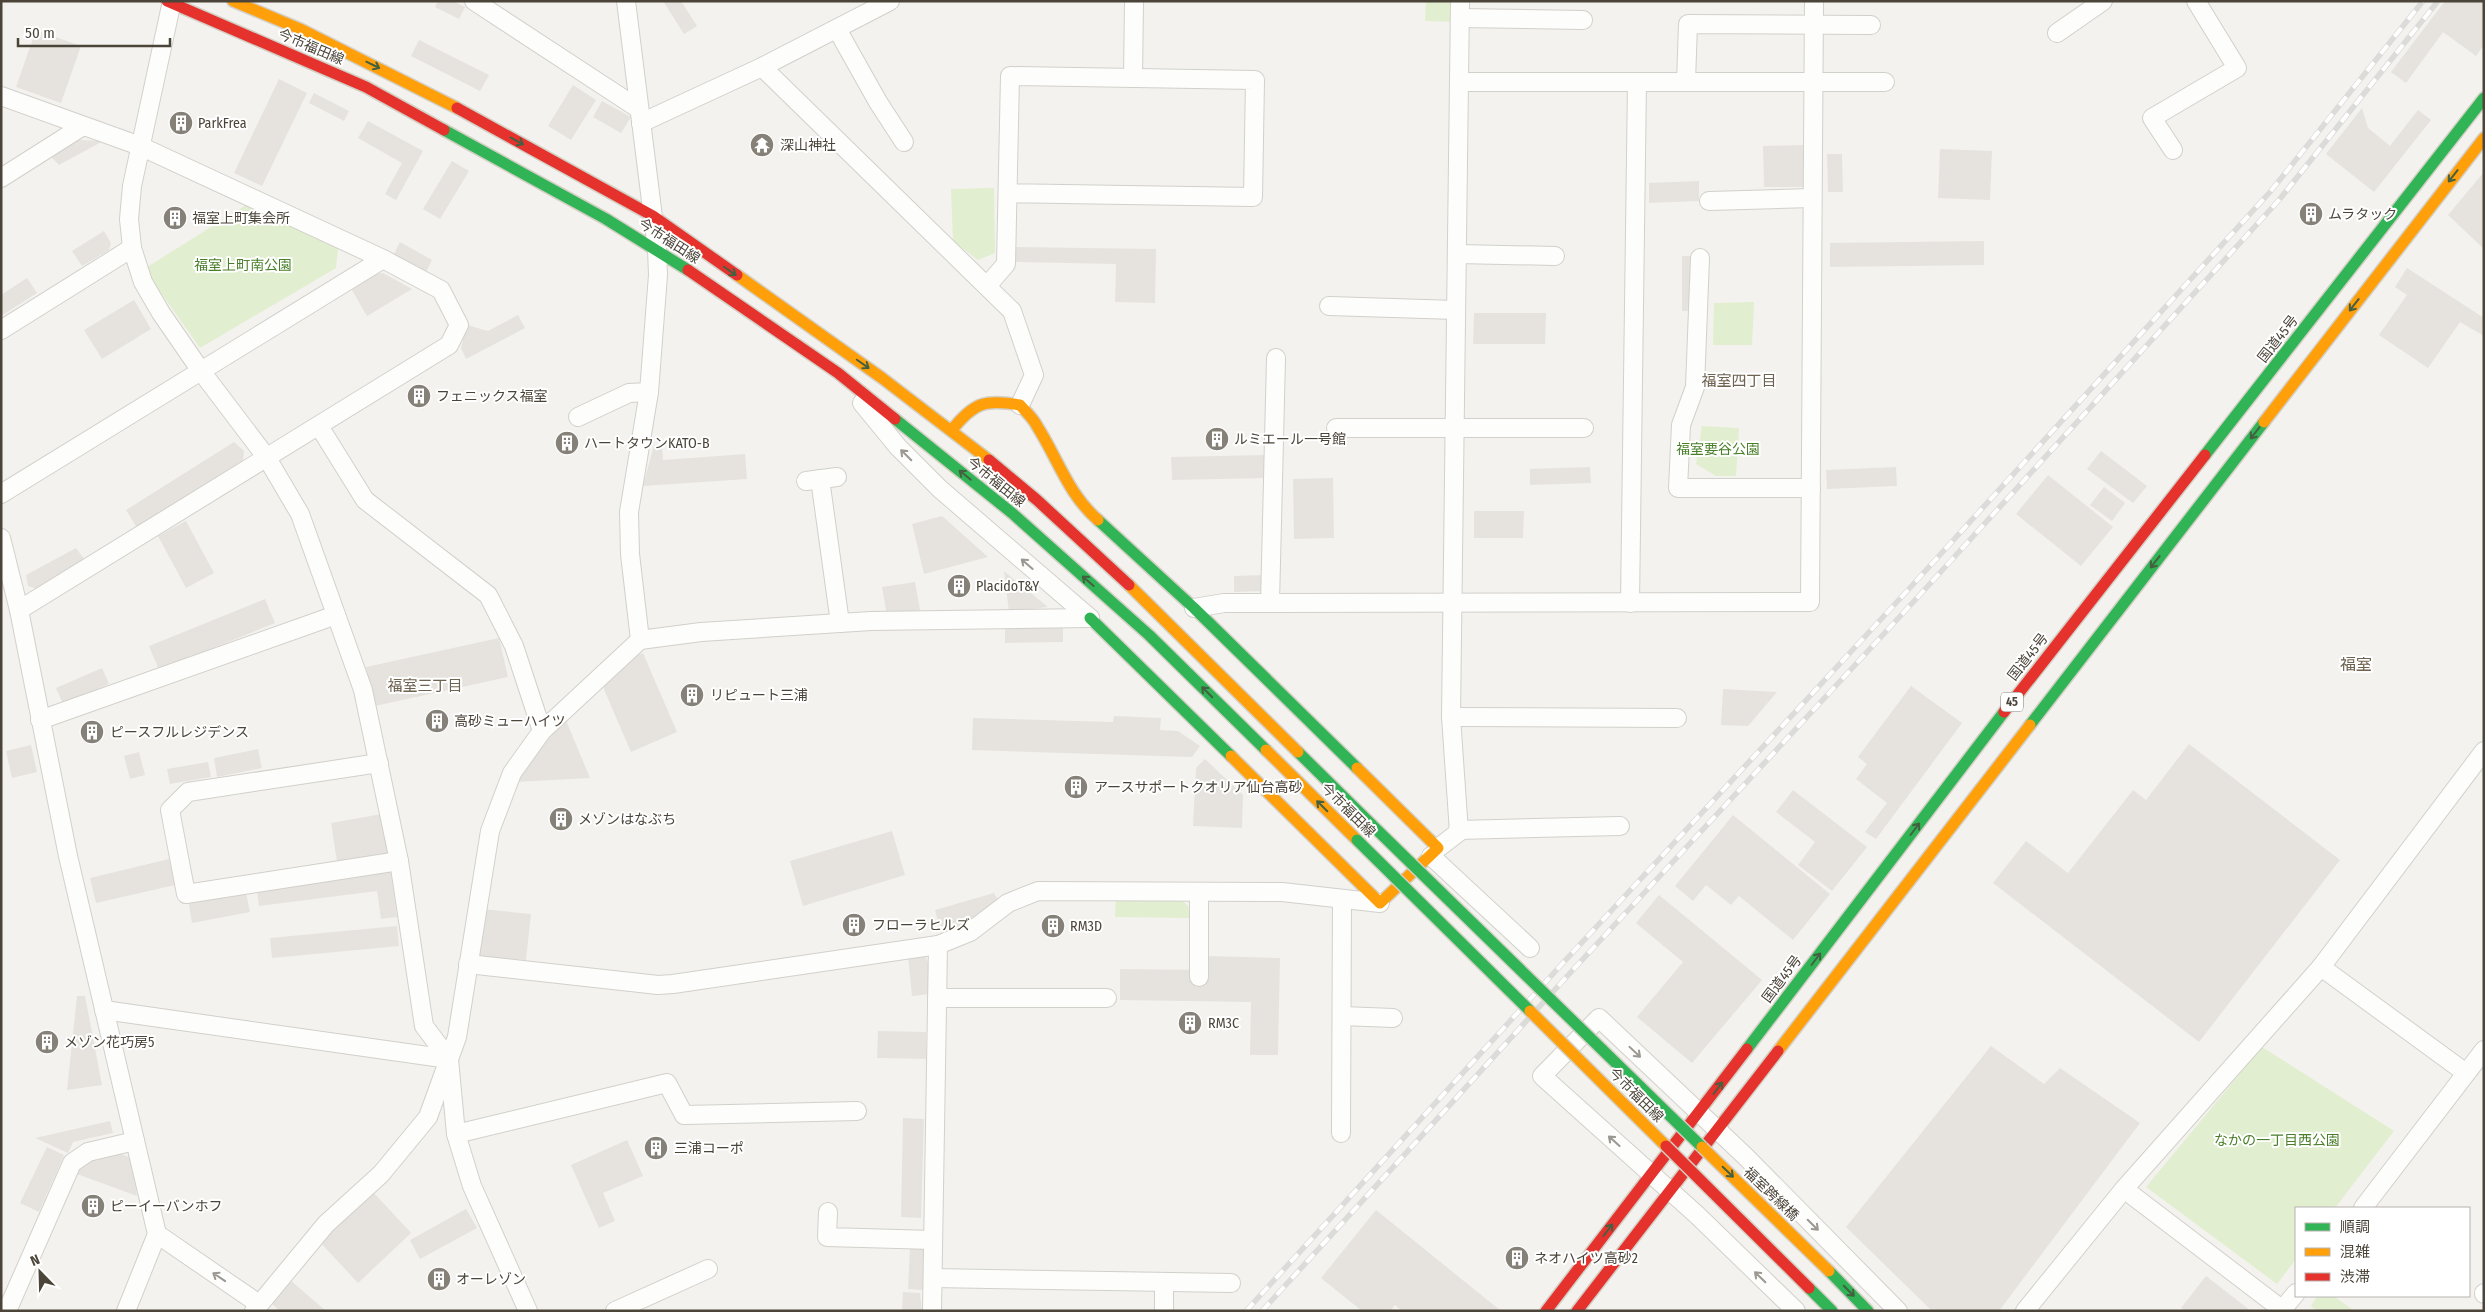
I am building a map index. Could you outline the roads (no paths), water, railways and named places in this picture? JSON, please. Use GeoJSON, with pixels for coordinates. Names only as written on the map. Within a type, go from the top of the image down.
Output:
{"type":"FeatureCollection","features":[{"type":"Feature","properties":{"kind":"main road","name":"今市福田線"},"geometry":{"type":"LineString","coordinates":[[233,1],[300,29],[450,104],[652,216],[882,378],[952,430],[1037,500],[1153,607],[1372,825],[1693,1138]]}},
{"type":"Feature","properties":{"kind":"main road","name":"今市福田線"},"geometry":{"type":"LineString","coordinates":[[170,2],[366,86],[657,248],[838,373],[1012,513],[1149,635],[1832,1311]]}},
{"type":"Feature","properties":{"kind":"main road","name":"国道45号"},"geometry":{"type":"LineString","coordinates":[[1546,1311],[2029,679],[2484,98]]}},
{"type":"Feature","properties":{"kind":"main road","name":"45"},"geometry":{"type":"LineString","coordinates":[[1577,1311],[2484,138]]}},
{"type":"Feature","properties":{"kind":"main road"},"geometry":{"type":"LineString","coordinates":[[952,430],[963,416],[984,402],[1020,405],[1037,425],[1063,477],[1084,508],[1194,608],[1434,852],[1380,903],[1090,618]]}},
{"type":"Feature","properties":{"kind":"main road","name":"福室跨線橋"},"geometry":{"type":"LineString","coordinates":[[1693,1138],[1868,1311]]}},
{"type":"Feature","properties":{"kind":"street"},"geometry":{"type":"LineString","coordinates":[[474,1],[640,116]]}},
{"type":"Feature","properties":{"kind":"street"},"geometry":{"type":"LineString","coordinates":[[626,1],[657,248],[658,275],[649,392],[629,512],[630,554],[640,640]]}},
{"type":"Feature","properties":{"kind":"street"},"geometry":{"type":"LineString","coordinates":[[640,116],[762,67],[890,1]]}},
{"type":"Feature","properties":{"kind":"street"},"geometry":{"type":"LineString","coordinates":[[1133,78],[1134,1]]}},
{"type":"Feature","properties":{"kind":"street"},"geometry":{"type":"LineString","coordinates":[[1194,608],[1224,603],[1810,602],[1814,1]]}},
{"type":"Feature","properties":{"kind":"street"},"geometry":{"type":"LineString","coordinates":[[2057,32],[2103,1]]}},
{"type":"Feature","properties":{"kind":"street"},"geometry":{"type":"LineString","coordinates":[[2172,150],[2152,118],[2237,68],[2196,1]]}},
{"type":"Feature","properties":{"kind":"street"},"geometry":{"type":"LineString","coordinates":[[170,2],[132,186],[129,219],[132,248],[143,282],[201,371],[267,458],[300,514],[363,690],[399,861],[424,1026],[449,1059],[456,1134],[472,1186],[528,1311]]}},
{"type":"Feature","properties":{"kind":"street"},"geometry":{"type":"LineString","coordinates":[[1530,948],[1434,852],[1459,832],[1451,717],[1460,10],[1583,20]]}},
{"type":"Feature","properties":{"kind":"street"},"geometry":{"type":"LineString","coordinates":[[1686,82],[1688,24],[1870,25]]}},
{"type":"Feature","properties":{"kind":"street"},"geometry":{"type":"LineString","coordinates":[[837,29],[878,102],[904,142]]}},
{"type":"Feature","properties":{"kind":"street"},"geometry":{"type":"LineString","coordinates":[[762,67],[1012,311],[1034,376],[1020,405]]}},
{"type":"Feature","properties":{"kind":"street"},"geometry":{"type":"LineString","coordinates":[[987,286],[1006,264],[1010,76],[1255,80],[1253,197],[1008,193]]}},
{"type":"Feature","properties":{"kind":"street"},"geometry":{"type":"LineString","coordinates":[[1459,82],[1885,82]]}},
{"type":"Feature","properties":{"kind":"street"},"geometry":{"type":"LineString","coordinates":[[1630,603],[1637,82]]}},
{"type":"Feature","properties":{"kind":"street"},"geometry":{"type":"LineString","coordinates":[[1,96],[140,146],[383,259],[440,290],[459,325],[449,345],[18,610]]}},
{"type":"Feature","properties":{"kind":"street"},"geometry":{"type":"LineString","coordinates":[[1,178],[83,126]]}},
{"type":"Feature","properties":{"kind":"street"},"geometry":{"type":"LineString","coordinates":[[1709,202],[1812,198]]}},
{"type":"Feature","properties":{"kind":"street"},"geometry":{"type":"LineString","coordinates":[[1,330],[132,248]]}},
{"type":"Feature","properties":{"kind":"street"},"geometry":{"type":"LineString","coordinates":[[1457,254],[1556,256]]}},
{"type":"Feature","properties":{"kind":"street"},"geometry":{"type":"LineString","coordinates":[[1700,258],[1695,387],[1681,425],[1678,488],[1810,488]]}},
{"type":"Feature","properties":{"kind":"street"},"geometry":{"type":"LineString","coordinates":[[1,494],[383,259]]}},
{"type":"Feature","properties":{"kind":"street"},"geometry":{"type":"LineString","coordinates":[[1329,306],[1456,310]]}},
{"type":"Feature","properties":{"kind":"street"},"geometry":{"type":"LineString","coordinates":[[1270,603],[1276,358]]}},
{"type":"Feature","properties":{"kind":"street"},"geometry":{"type":"LineString","coordinates":[[838,373],[898,447],[940,489],[1090,618]]}},
{"type":"Feature","properties":{"kind":"street"},"geometry":{"type":"LineString","coordinates":[[578,417],[629,393],[649,392]]}},
{"type":"Feature","properties":{"kind":"street"},"geometry":{"type":"LineString","coordinates":[[320,426],[365,500],[488,595],[514,646],[542,731]]}},
{"type":"Feature","properties":{"kind":"street"},"geometry":{"type":"LineString","coordinates":[[1336,428],[1584,428]]}},
{"type":"Feature","properties":{"kind":"street"},"geometry":{"type":"LineString","coordinates":[[821,479],[840,623]]}},
{"type":"Feature","properties":{"kind":"street"},"geometry":{"type":"LineString","coordinates":[[1,538],[18,610],[68,856],[157,1234],[126,1311]]}},
{"type":"Feature","properties":{"kind":"street"},"geometry":{"type":"LineString","coordinates":[[40,720],[336,615]]}},
{"type":"Feature","properties":{"kind":"street"},"geometry":{"type":"LineString","coordinates":[[157,1234],[256,1307],[326,1224],[381,1174],[428,1117],[457,1037],[490,831],[512,773],[542,731],[640,640],[700,632],[840,623],[1076,620],[1090,618]]}},
{"type":"Feature","properties":{"kind":"street"},"geometry":{"type":"LineString","coordinates":[[1451,717],[1677,718]]}},
{"type":"Feature","properties":{"kind":"street"},"geometry":{"type":"LineString","coordinates":[[2025,1311],[2124,1189],[2321,967],[2484,751]]}},
{"type":"Feature","properties":{"kind":"street"},"geometry":{"type":"LineString","coordinates":[[379,763],[188,792],[170,810],[186,894],[399,861]]}},
{"type":"Feature","properties":{"kind":"street"},"geometry":{"type":"LineString","coordinates":[[1458,830],[1620,826]]}},
{"type":"Feature","properties":{"kind":"street"},"geometry":{"type":"LineString","coordinates":[[468,964],[658,984],[938,946],[970,932],[1008,903],[1038,891],[1282,892],[1380,903]]}},
{"type":"Feature","properties":{"kind":"street"},"geometry":{"type":"LineString","coordinates":[[1199,892],[1199,977]]}},
{"type":"Feature","properties":{"kind":"street"},"geometry":{"type":"LineString","coordinates":[[1341,1132],[1342,899]]}},
{"type":"Feature","properties":{"kind":"street"},"geometry":{"type":"LineString","coordinates":[[932,1311],[938,946]]}},
{"type":"Feature","properties":{"kind":"street"},"geometry":{"type":"LineString","coordinates":[[2321,967],[2466,1073]]}},
{"type":"Feature","properties":{"kind":"street"},"geometry":{"type":"LineString","coordinates":[[937,998],[1106,998]]}},
{"type":"Feature","properties":{"kind":"street"},"geometry":{"type":"LineString","coordinates":[[104,1010],[449,1059]]}},
{"type":"Feature","properties":{"kind":"street"},"geometry":{"type":"LineString","coordinates":[[1342,1016],[1393,1018]]}},
{"type":"Feature","properties":{"kind":"street"},"geometry":{"type":"LineString","coordinates":[[1796,1311],[1670,1191],[1542,1076],[1599,1018],[1699,1112],[1898,1311]]}},
{"type":"Feature","properties":{"kind":"street"},"geometry":{"type":"LineString","coordinates":[[2364,1207],[2484,1050]]}},
{"type":"Feature","properties":{"kind":"street"},"geometry":{"type":"LineString","coordinates":[[456,1134],[667,1083],[684,1115],[857,1111]]}},
{"type":"Feature","properties":{"kind":"street"},"geometry":{"type":"LineString","coordinates":[[7,1311],[72,1162],[88,1152],[135,1141]]}},
{"type":"Feature","properties":{"kind":"street"},"geometry":{"type":"LineString","coordinates":[[2124,1189],[2283,1310],[2295,1294]]}},
{"type":"Feature","properties":{"kind":"street"},"geometry":{"type":"LineString","coordinates":[[828,1212],[827,1237],[933,1240]]}},
{"type":"Feature","properties":{"kind":"street"},"geometry":{"type":"LineString","coordinates":[[615,1311],[708,1270]]}},
{"type":"Feature","properties":{"kind":"street"},"geometry":{"type":"LineString","coordinates":[[933,1278],[1231,1283]]}},
{"type":"Feature","properties":{"kind":"street"},"geometry":{"type":"LineString","coordinates":[[1164,1282],[1164,1311]]}},
{"type":"Feature","properties":{"kind":"railway"},"geometry":{"type":"LineString","coordinates":[[1246,1311],[1562,964],[1908,590],[2270,192],[2423,1]]}},
{"type":"Feature","properties":{"kind":"railway"},"geometry":{"type":"LineString","coordinates":[[1262,1311],[1571,972],[1917,598],[2279,200],[2438,1]]}},
{"type":"Feature","properties":{"kind":"place","name":"ParkFrea"},"geometry":{"type":"Point","coordinates":[181,123]}},
{"type":"Feature","properties":{"kind":"place","name":"深山神社"},"geometry":{"type":"Point","coordinates":[762,145]}},
{"type":"Feature","properties":{"kind":"place","name":"ムラタック"},"geometry":{"type":"Point","coordinates":[2311,214]}},
{"type":"Feature","properties":{"kind":"place","name":"福室上町集会所"},"geometry":{"type":"Point","coordinates":[175,218]}},
{"type":"Feature","properties":{"kind":"place","name":"フェニックス福室"},"geometry":{"type":"Point","coordinates":[419,396]}},
{"type":"Feature","properties":{"kind":"place","name":"ルミエール一号館"},"geometry":{"type":"Point","coordinates":[1217,439]}},
{"type":"Feature","properties":{"kind":"place","name":"ハートタウンKATO-B"},"geometry":{"type":"Point","coordinates":[567,443]}},
{"type":"Feature","properties":{"kind":"place","name":"PlacidoT&Y"},"geometry":{"type":"Point","coordinates":[959,586]}},
{"type":"Feature","properties":{"kind":"place","name":"リピュート三浦"},"geometry":{"type":"Point","coordinates":[692,695]}},
{"type":"Feature","properties":{"kind":"place","name":"高砂ミューハイツ"},"geometry":{"type":"Point","coordinates":[437,721]}},
{"type":"Feature","properties":{"kind":"place","name":"ピースフルレジデンス"},"geometry":{"type":"Point","coordinates":[92,732]}},
{"type":"Feature","properties":{"kind":"place","name":"アースサポートクオリア仙台高砂"},"geometry":{"type":"Point","coordinates":[1076,787]}},
{"type":"Feature","properties":{"kind":"place","name":"メゾンはなぶち"},"geometry":{"type":"Point","coordinates":[561,819]}},
{"type":"Feature","properties":{"kind":"place","name":"フローラヒルズ"},"geometry":{"type":"Point","coordinates":[854,925]}},
{"type":"Feature","properties":{"kind":"place","name":"RM3D"},"geometry":{"type":"Point","coordinates":[1053,926]}},
{"type":"Feature","properties":{"kind":"place","name":"RM3C"},"geometry":{"type":"Point","coordinates":[1190,1023]}},
{"type":"Feature","properties":{"kind":"place","name":"メゾン花巧房5"},"geometry":{"type":"Point","coordinates":[47,1042]}},
{"type":"Feature","properties":{"kind":"place","name":"三浦コーポ"},"geometry":{"type":"Point","coordinates":[656,1148]}},
{"type":"Feature","properties":{"kind":"place","name":"ピーイーバンホフ"},"geometry":{"type":"Point","coordinates":[93,1206]}},
{"type":"Feature","properties":{"kind":"place","name":"ネオハイツ高砂2"},"geometry":{"type":"Point","coordinates":[1517,1258]}},
{"type":"Feature","properties":{"kind":"place","name":"オーレゾン"},"geometry":{"type":"Point","coordinates":[439,1279]}},
{"type":"Feature","properties":{"kind":"district","name":"福室四丁目"},"geometry":{"type":"Point","coordinates":[1739,381]}},
{"type":"Feature","properties":{"kind":"district","name":"福室"},"geometry":{"type":"Point","coordinates":[2356,664]}},
{"type":"Feature","properties":{"kind":"district","name":"福室三丁目"},"geometry":{"type":"Point","coordinates":[425,686]}},
{"type":"Feature","properties":{"kind":"park label","name":"福室上町南公園"},"geometry":{"type":"Point","coordinates":[243,265]}},
{"type":"Feature","properties":{"kind":"park label","name":"福室要谷公園"},"geometry":{"type":"Point","coordinates":[1718,449]}},
{"type":"Feature","properties":{"kind":"park label","name":"なかの一丁目西公園"},"geometry":{"type":"Point","coordinates":[2277,1140]}}]}
